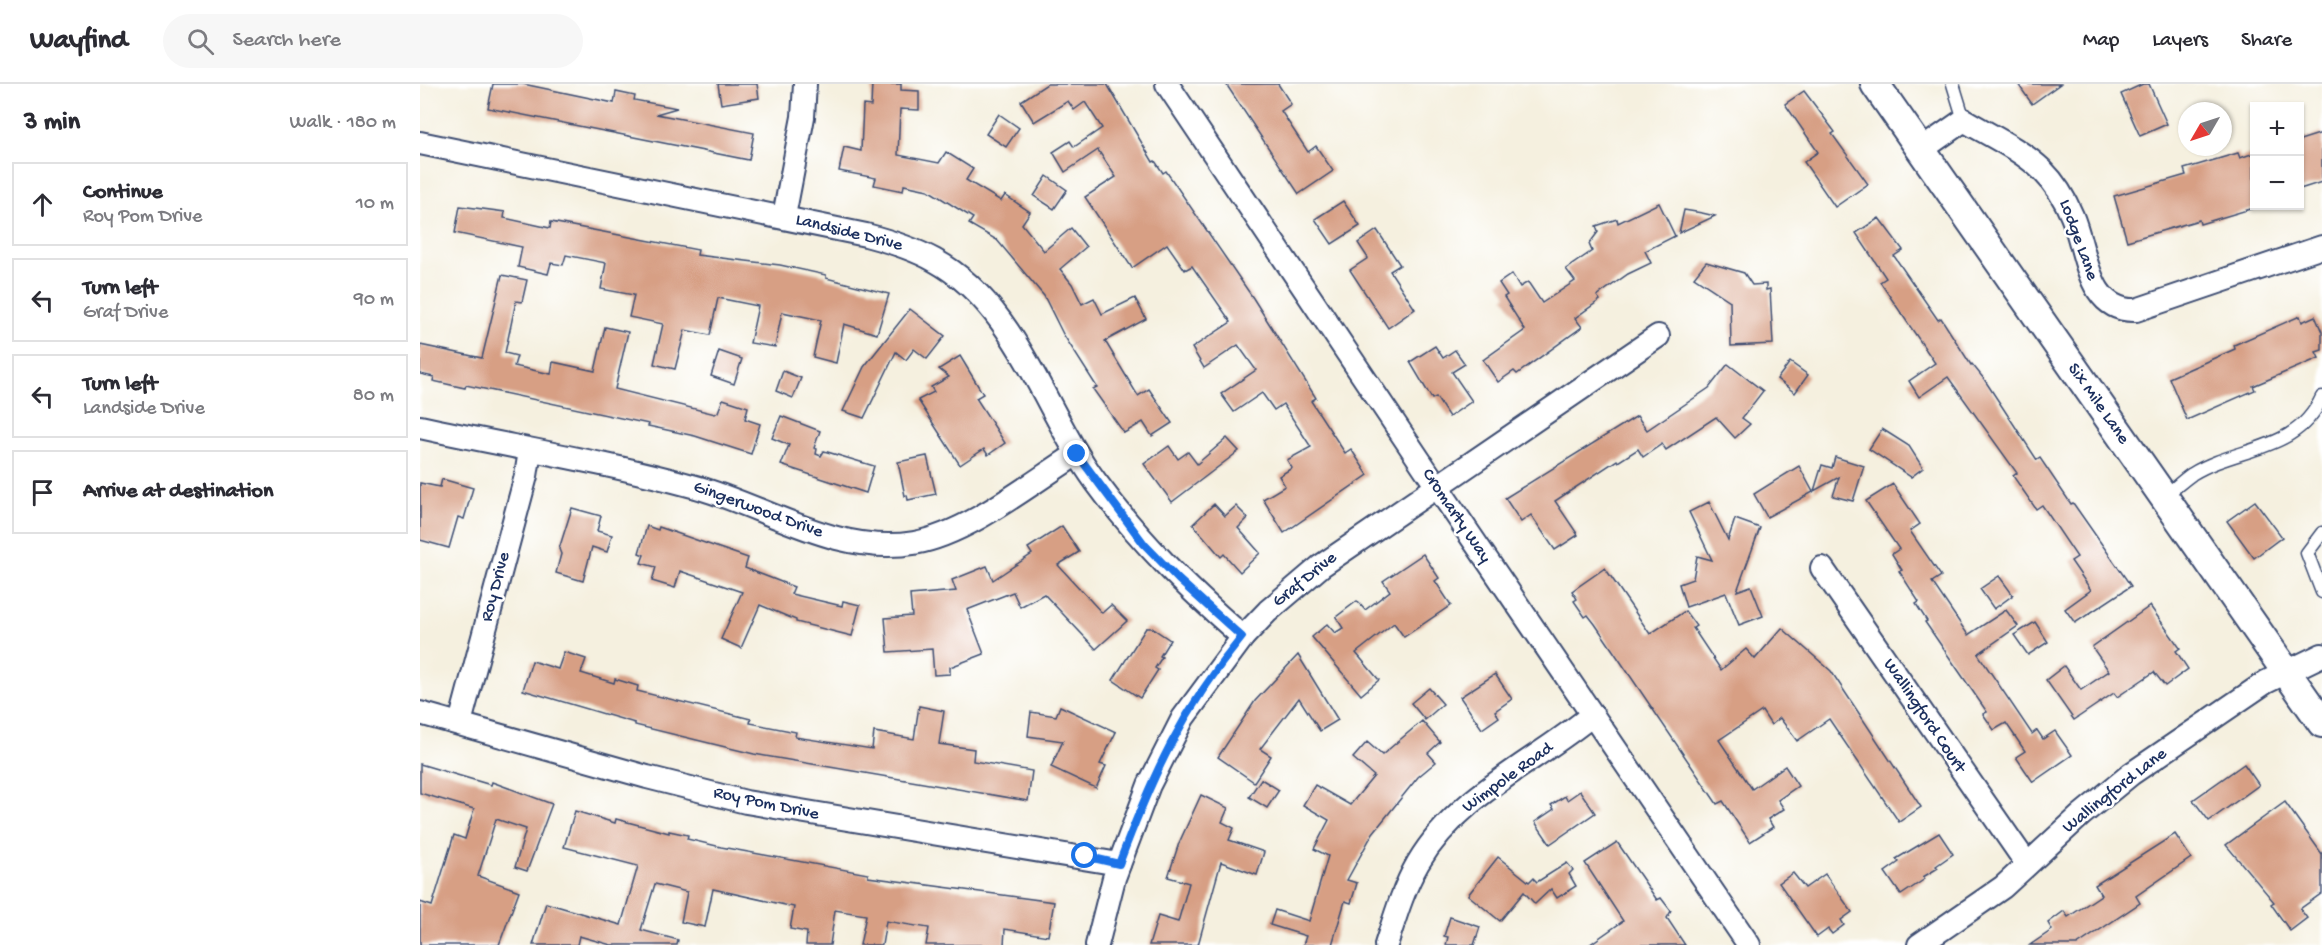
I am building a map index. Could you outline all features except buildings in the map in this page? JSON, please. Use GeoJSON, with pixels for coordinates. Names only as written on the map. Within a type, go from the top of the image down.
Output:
{"type":"FeatureCollection","features":[{"type":"Feature","properties":{"kind":"street"},"geometry":{"type":"LineString","coordinates":[[784,216],[803,117],[805,84]]}},
{"type":"Feature","properties":{"kind":"street","name":"Cromarty Way"},"geometry":{"type":"LineString","coordinates":[[1167,84],[1749,945]]}},
{"type":"Feature","properties":{"kind":"street","name":"Six Mile Lane"},"geometry":{"type":"LineString","coordinates":[[1875,84],[2322,723]]}},
{"type":"Feature","properties":{"kind":"street"},"geometry":{"type":"LineString","coordinates":[[1921,150],[1964,120]]}},
{"type":"Feature","properties":{"kind":"street","name":"Lodge Lane"},"geometry":{"type":"LineString","coordinates":[[1964,120],[2024,155],[2042,170],[2061,194],[2073,217],[2096,290],[2116,308],[2136,310],[2322,247]]}},
{"type":"Feature","properties":{"kind":"street","name":"Landside Drive"},"geometry":{"type":"LineString","coordinates":[[420,143],[784,216],[902,245],[935,260],[955,274],[987,304],[1007,331],[1077,454],[1144,544],[1179,580],[1242,637]]}},
{"type":"Feature","properties":{"kind":"street","name":"Graf Drive"},"geometry":{"type":"LineString","coordinates":[[1097,945],[1119,864],[1149,785],[1165,751],[1184,718],[1242,637],[1268,611],[1321,566],[1436,485],[1658,336]]}},
{"type":"Feature","properties":{"kind":"street","name":"Gingerwood Drive"},"geometry":{"type":"LineString","coordinates":[[420,427],[645,474],[698,488],[836,538],[893,545],[915,543],[955,530],[1077,454]]}},
{"type":"Feature","properties":{"kind":"street","name":"Roy Drive"},"geometry":{"type":"LineString","coordinates":[[460,723],[526,476],[530,451]]}},
{"type":"Feature","properties":{"kind":"street","name":"Wallingford Court"},"geometry":{"type":"LineString","coordinates":[[1822,567],[2027,864]]}},
{"type":"Feature","properties":{"kind":"street","name":"Wallingford Lane"},"geometry":{"type":"LineString","coordinates":[[1919,945],[2003,887],[2081,815],[2131,774],[2285,671],[2322,655]]}},
{"type":"Feature","properties":{"kind":"street","name":"Roy Pom Drive"},"geometry":{"type":"LineString","coordinates":[[420,713],[647,777],[746,802],[1119,864]]}},
{"type":"Feature","properties":{"kind":"street","name":"Wimpole Road"},"geometry":{"type":"LineString","coordinates":[[1386,945],[1406,887],[1418,864],[1444,827],[1478,796],[1592,715]]}},
{"type":"Feature","properties":{"kind":"lane"},"geometry":{"type":"LineString","coordinates":[[1953,84],[1964,120]]}},
{"type":"Feature","properties":{"kind":"lane"},"geometry":{"type":"LineString","coordinates":[[2163,497],[2193,473],[2291,435],[2315,413],[2322,397]]}},
{"type":"Feature","properties":{"kind":"lane"},"geometry":{"type":"LineString","coordinates":[[2322,533],[2307,553],[2322,592]]}},
{"type":"Feature","properties":{"kind":"route"},"geometry":{"type":"LineString","coordinates":[[1077,454],[1144,544],[1179,580],[1242,637],[1184,718],[1165,751],[1149,785],[1119,864],[1085,856]]}}]}
